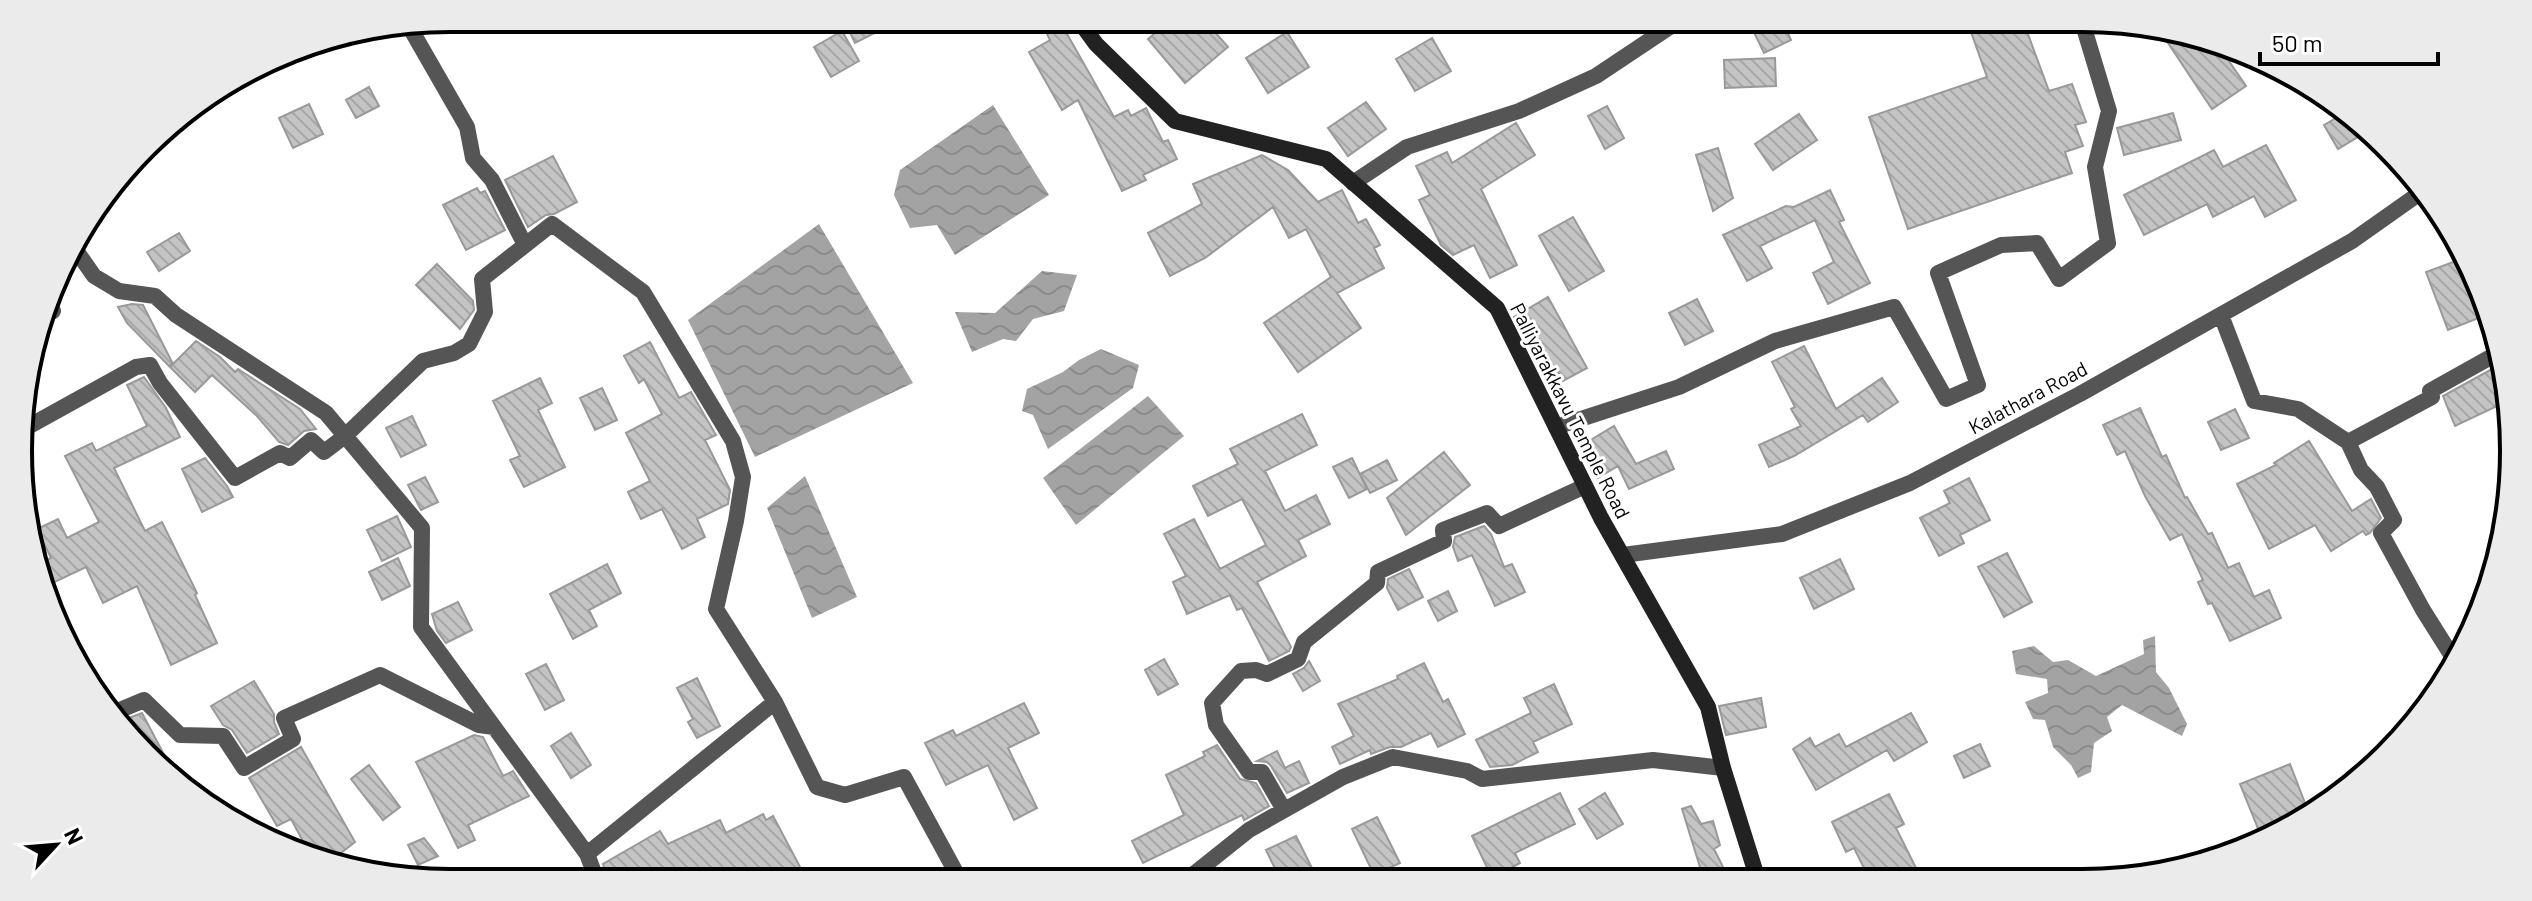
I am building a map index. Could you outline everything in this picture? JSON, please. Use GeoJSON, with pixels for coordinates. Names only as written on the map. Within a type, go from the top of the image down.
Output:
{"type":"FeatureCollection","features":[{"type":"Feature","properties":{"kind":"street","name":"Palliyarakkavu Temple Road"},"geometry":{"type":"LineString","coordinates":[[1087,32],[1175,121],[1326,159],[1497,308],[1585,486],[1708,707],[1723,768],[1755,869]]}},
{"type":"Feature","properties":{"kind":"street"},"geometry":{"type":"LineString","coordinates":[[1353,183],[1407,147],[1519,111],[1596,76],[1662,32]]}},
{"type":"Feature","properties":{"kind":"street"},"geometry":{"type":"LineString","coordinates":[[1556,427],[1679,387],[1775,341],[1894,307],[1946,399],[1978,385],[1938,273],[2001,245],[2037,243],[2059,279],[2108,243],[2095,167],[2109,111],[2085,32]]}},
{"type":"Feature","properties":{"kind":"street"},"geometry":{"type":"LineString","coordinates":[[414,34],[467,127],[473,158],[492,180],[525,245]]}},
{"type":"Feature","properties":{"kind":"street","name":"Kalathara Road"},"geometry":{"type":"LineString","coordinates":[[1623,555],[1782,534],[1910,483],[2080,394],[2352,241],[2415,197]]}},
{"type":"Feature","properties":{"kind":"street"},"geometry":{"type":"LineString","coordinates":[[33,424],[136,367],[150,365],[160,383],[235,478],[280,453],[290,458],[311,440],[324,452],[345,436],[423,361],[454,353],[469,344],[485,312],[482,279],[552,224],[643,292],[733,441],[743,477],[716,609],[775,702],[817,787],[845,795],[904,777],[954,869]]}},
{"type":"Feature","properties":{"kind":"street"},"geometry":{"type":"LineString","coordinates":[[80,256],[94,276],[119,291],[155,296],[176,315],[326,413],[422,528],[421,627],[587,854],[593,869]]}},
{"type":"Feature","properties":{"kind":"street"},"geometry":{"type":"LineString","coordinates":[[2221,315],[2254,401],[2298,409],[2348,442],[2361,470],[2377,487],[2394,520],[2381,533],[2449,651]]}},
{"type":"Feature","properties":{"kind":"street"},"geometry":{"type":"LineString","coordinates":[[2348,442],[2432,397],[2430,391],[2490,358]]}},
{"type":"Feature","properties":{"kind":"street"},"geometry":{"type":"LineString","coordinates":[[1284,810],[1262,772],[1249,772],[1216,725],[1212,703],[1241,671],[1256,670],[1267,674],[1298,659],[1304,642],[1377,583],[1378,572],[1444,541],[1443,530],[1487,513],[1499,526],[1585,486]]}},
{"type":"Feature","properties":{"kind":"street"},"geometry":{"type":"LineString","coordinates":[[122,709],[144,700],[180,735],[223,736],[244,768],[293,739],[284,718],[380,675],[479,725],[494,727]]}},
{"type":"Feature","properties":{"kind":"street"},"geometry":{"type":"LineString","coordinates":[[587,854],[775,702]]}},
{"type":"Feature","properties":{"kind":"street"},"geometry":{"type":"LineString","coordinates":[[1200,869],[1249,830],[1343,777],[1393,757],[1467,771],[1482,779],[1653,760],[1723,768]]}},
{"type":"Feature","properties":{"kind":"water"},"geometry":{"type":"Polygon","coordinates":[[[993,105],[1049,195],[955,255],[937,225],[910,228],[894,195],[900,170],[993,105]]]}},
{"type":"Feature","properties":{"kind":"water"},"geometry":{"type":"Polygon","coordinates":[[[819,224],[913,383],[755,457],[688,320],[819,224]]]}},
{"type":"Feature","properties":{"kind":"water"},"geometry":{"type":"Polygon","coordinates":[[[1042,271],[1077,275],[1064,311],[1033,319],[1016,341],[1003,339],[972,352],[955,312],[995,313],[1042,271]]]}},
{"type":"Feature","properties":{"kind":"water"},"geometry":{"type":"Polygon","coordinates":[[[1101,349],[1139,365],[1133,388],[1048,449],[1033,415],[1022,411],[1027,389],[1101,349]]]}},
{"type":"Feature","properties":{"kind":"water"},"geometry":{"type":"Polygon","coordinates":[[[1148,396],[1184,436],[1076,525],[1043,478],[1148,396]]]}},
{"type":"Feature","properties":{"kind":"water"},"geometry":{"type":"Polygon","coordinates":[[[805,476],[857,597],[812,618],[767,508],[805,476]]]}},
{"type":"Feature","properties":{"kind":"water"},"geometry":{"type":"Polygon","coordinates":[[[2155,636],[2156,672],[2169,688],[2187,724],[2182,736],[2122,705],[2107,717],[2112,731],[2094,743],[2091,772],[2078,778],[2071,765],[2053,747],[2045,720],[2033,719],[2025,702],[2048,693],[2047,679],[2016,674],[2012,651],[2034,646],[2053,662],[2068,660],[2096,676],[2144,654],[2143,640],[2155,636]]]}},
{"type":"Feature","properties":{"kind":"building"},"geometry":{"type":"Polygon","coordinates":[[[843,32],[859,61],[831,77],[814,47],[843,32]]]}},
{"type":"Feature","properties":{"kind":"building"},"geometry":{"type":"Polygon","coordinates":[[[850,32],[877,32],[855,43],[850,32]]]}},
{"type":"Feature","properties":{"kind":"building"},"geometry":{"type":"Polygon","coordinates":[[[1046,32],[1066,32],[1114,117],[1128,110],[1131,116],[1146,108],[1163,142],[1168,140],[1177,159],[1143,175],[1146,180],[1122,191],[1078,100],[1062,110],[1029,52],[1050,40],[1046,32]]]}},
{"type":"Feature","properties":{"kind":"building"},"geometry":{"type":"Polygon","coordinates":[[[1156,32],[1215,32],[1228,47],[1185,83],[1148,39],[1156,32]]]}},
{"type":"Feature","properties":{"kind":"building"},"geometry":{"type":"Polygon","coordinates":[[[1287,32],[1309,67],[1268,93],[1246,58],[1287,32]]]}},
{"type":"Feature","properties":{"kind":"building"},"geometry":{"type":"Polygon","coordinates":[[[1754,32],[1787,32],[1791,40],[1764,53],[1754,32]]]}},
{"type":"Feature","properties":{"kind":"building"},"geometry":{"type":"Polygon","coordinates":[[[1971,32],[2027,32],[2049,91],[2072,84],[2086,122],[2075,125],[2083,146],[2065,152],[2072,173],[1908,229],[1869,117],[1987,77],[1971,32]]]}},
{"type":"Feature","properties":{"kind":"building"},"geometry":{"type":"Polygon","coordinates":[[[1432,38],[1451,71],[1415,91],[1396,59],[1432,38]]]}},
{"type":"Feature","properties":{"kind":"building"},"geometry":{"type":"Polygon","coordinates":[[[2167,41],[2227,58],[2246,86],[2212,109],[2167,41]]]}},
{"type":"Feature","properties":{"kind":"building"},"geometry":{"type":"Polygon","coordinates":[[[1775,58],[1776,86],[1725,88],[1724,60],[1775,58]]]}},
{"type":"Feature","properties":{"kind":"building"},"geometry":{"type":"Polygon","coordinates":[[[369,87],[379,106],[356,118],[346,100],[369,87]]]}},
{"type":"Feature","properties":{"kind":"building"},"geometry":{"type":"Polygon","coordinates":[[[1366,102],[1386,129],[1348,156],[1328,128],[1366,102]]]}},
{"type":"Feature","properties":{"kind":"building"},"geometry":{"type":"Polygon","coordinates":[[[309,104],[323,134],[293,148],[279,118],[309,104]]]}},
{"type":"Feature","properties":{"kind":"building"},"geometry":{"type":"Polygon","coordinates":[[[1607,106],[1624,138],[1605,149],[1588,116],[1607,106]]]}},
{"type":"Feature","properties":{"kind":"building"},"geometry":{"type":"Polygon","coordinates":[[[2173,113],[2181,140],[2124,155],[2117,128],[2173,113]]]}},
{"type":"Feature","properties":{"kind":"building"},"geometry":{"type":"Polygon","coordinates":[[[1799,114],[1817,140],[1773,170],[1755,144],[1799,114]]]}},
{"type":"Feature","properties":{"kind":"building"},"geometry":{"type":"Polygon","coordinates":[[[2336,118],[2358,137],[2338,149],[2324,125],[2336,118]]]}},
{"type":"Feature","properties":{"kind":"building"},"geometry":{"type":"Polygon","coordinates":[[[1516,123],[1535,155],[1481,189],[1517,265],[1490,278],[1474,245],[1453,255],[1441,245],[1419,200],[1430,195],[1416,166],[1447,152],[1452,163],[1516,123]]]}},
{"type":"Feature","properties":{"kind":"building"},"geometry":{"type":"Polygon","coordinates":[[[2266,145],[2296,200],[2265,217],[2254,196],[2213,217],[2207,204],[2144,235],[2124,195],[2214,150],[2223,167],[2266,145]]]}},
{"type":"Feature","properties":{"kind":"building"},"geometry":{"type":"Polygon","coordinates":[[[1718,148],[1733,198],[1713,211],[1696,155],[1718,148]]]}},
{"type":"Feature","properties":{"kind":"building"},"geometry":{"type":"Polygon","coordinates":[[[1262,155],[1288,170],[1318,202],[1342,190],[1358,223],[1366,219],[1380,245],[1374,248],[1384,268],[1337,293],[1361,328],[1298,372],[1264,323],[1331,277],[1306,229],[1289,238],[1273,207],[1205,258],[1170,276],[1148,233],[1202,204],[1193,184],[1262,155]]]}},
{"type":"Feature","properties":{"kind":"building"},"geometry":{"type":"Polygon","coordinates":[[[553,156],[577,202],[546,215],[528,227],[505,180],[553,156]]]}},
{"type":"Feature","properties":{"kind":"building"},"geometry":{"type":"Polygon","coordinates":[[[477,188],[480,193],[485,191],[505,230],[466,250],[443,205],[477,188]]]}},
{"type":"Feature","properties":{"kind":"building"},"geometry":{"type":"Polygon","coordinates":[[[1830,190],[1844,220],[1839,222],[1870,283],[1828,304],[1813,273],[1834,262],[1815,220],[1760,246],[1772,268],[1747,281],[1723,235],[1830,190]]]}},
{"type":"Feature","properties":{"kind":"building"},"geometry":{"type":"Polygon","coordinates":[[[1573,217],[1604,271],[1569,291],[1539,236],[1573,217]]]}},
{"type":"Feature","properties":{"kind":"building"},"geometry":{"type":"Polygon","coordinates":[[[179,233],[190,251],[159,271],[147,252],[179,233]]]}},
{"type":"Feature","properties":{"kind":"building"},"geometry":{"type":"Polygon","coordinates":[[[2455,261],[2479,318],[2448,330],[2426,272],[2455,261]]]}},
{"type":"Feature","properties":{"kind":"building"},"geometry":{"type":"Polygon","coordinates":[[[437,264],[473,301],[474,310],[460,329],[416,285],[437,264]]]}},
{"type":"Feature","properties":{"kind":"building"},"geometry":{"type":"Polygon","coordinates":[[[1548,297],[1587,368],[1563,381],[1558,372],[1547,379],[1514,317],[1548,297]]]}},
{"type":"Feature","properties":{"kind":"building"},"geometry":{"type":"Polygon","coordinates":[[[1697,299],[1713,331],[1685,345],[1669,313],[1697,299]]]}},
{"type":"Feature","properties":{"kind":"building"},"geometry":{"type":"Polygon","coordinates":[[[143,305],[173,364],[169,366],[127,323],[118,307],[143,305]]]}},
{"type":"Feature","properties":{"kind":"building"},"geometry":{"type":"Polygon","coordinates":[[[196,341],[220,357],[235,372],[238,369],[300,409],[316,429],[304,431],[288,445],[279,442],[257,416],[212,375],[195,392],[170,367],[196,341]]]}},
{"type":"Feature","properties":{"kind":"building"},"geometry":{"type":"Polygon","coordinates":[[[650,342],[679,398],[691,392],[716,435],[705,440],[730,490],[728,504],[697,519],[705,537],[682,549],[662,509],[641,519],[628,492],[650,481],[626,433],[662,414],[644,379],[639,383],[624,356],[650,342]]]}},
{"type":"Feature","properties":{"kind":"building"},"geometry":{"type":"Polygon","coordinates":[[[1804,346],[1836,409],[1882,378],[1898,402],[1868,422],[1863,415],[1794,456],[1769,467],[1759,445],[1801,426],[1772,362],[1804,346]]]}},
{"type":"Feature","properties":{"kind":"building"},"geometry":{"type":"Polygon","coordinates":[[[2492,369],[2497,406],[2455,426],[2443,396],[2492,369]]]}},
{"type":"Feature","properties":{"kind":"building"},"geometry":{"type":"Polygon","coordinates":[[[144,377],[166,408],[180,437],[114,468],[145,531],[162,522],[197,593],[195,595],[217,643],[171,665],[137,586],[103,603],[86,567],[53,583],[46,560],[51,558],[40,532],[39,528],[58,519],[67,538],[99,522],[65,456],[92,443],[96,451],[147,426],[127,385],[144,377]]]}},
{"type":"Feature","properties":{"kind":"building"},"geometry":{"type":"Polygon","coordinates":[[[540,378],[552,403],[538,410],[565,467],[524,487],[510,460],[520,456],[493,401],[540,378]]]}},
{"type":"Feature","properties":{"kind":"building"},"geometry":{"type":"Polygon","coordinates":[[[602,388],[617,420],[595,430],[580,398],[602,388]]]}},
{"type":"Feature","properties":{"kind":"building"},"geometry":{"type":"Polygon","coordinates":[[[2140,408],[2162,457],[2166,455],[2185,498],[2208,534],[2212,533],[2228,568],[2239,563],[2254,597],[2269,590],[2281,618],[2230,641],[2198,582],[2203,580],[2182,534],[2170,540],[2145,496],[2125,451],[2117,455],[2103,425],[2140,408]]]}},
{"type":"Feature","properties":{"kind":"building"},"geometry":{"type":"Polygon","coordinates":[[[2235,409],[2249,438],[2221,450],[2208,422],[2235,409]]]}},
{"type":"Feature","properties":{"kind":"building"},"geometry":{"type":"Polygon","coordinates":[[[1302,414],[1317,445],[1265,471],[1285,511],[1316,495],[1330,524],[1298,540],[1306,556],[1257,582],[1291,647],[1269,661],[1242,608],[1237,610],[1230,595],[1187,614],[1173,582],[1186,576],[1164,534],[1194,519],[1220,569],[1266,545],[1242,499],[1208,516],[1193,486],[1238,464],[1230,449],[1302,414]]]}},
{"type":"Feature","properties":{"kind":"building"},"geometry":{"type":"Polygon","coordinates":[[[412,416],[426,445],[401,457],[386,428],[412,416]]]}},
{"type":"Feature","properties":{"kind":"building"},"geometry":{"type":"Polygon","coordinates":[[[1614,426],[1636,464],[1666,451],[1674,469],[1629,489],[1618,466],[1598,478],[1579,447],[1614,426]]]}},
{"type":"Feature","properties":{"kind":"building"},"geometry":{"type":"Polygon","coordinates":[[[2309,441],[2352,511],[2371,499],[2381,518],[2370,533],[2366,535],[2363,531],[2331,551],[2315,525],[2269,549],[2237,484],[2276,465],[2274,463],[2309,441]]]}},
{"type":"Feature","properties":{"kind":"building"},"geometry":{"type":"Polygon","coordinates":[[[1444,452],[1470,485],[1406,535],[1387,498],[1444,452]]]}},
{"type":"Feature","properties":{"kind":"building"},"geometry":{"type":"Polygon","coordinates":[[[205,458],[233,497],[202,512],[182,469],[205,458]]]}},
{"type":"Feature","properties":{"kind":"building"},"geometry":{"type":"Polygon","coordinates":[[[1352,458],[1367,489],[1349,498],[1333,467],[1352,458]]]}},
{"type":"Feature","properties":{"kind":"building"},"geometry":{"type":"Polygon","coordinates":[[[1387,460],[1397,480],[1370,493],[1360,474],[1387,460]]]}},
{"type":"Feature","properties":{"kind":"building"},"geometry":{"type":"Polygon","coordinates":[[[425,477],[438,502],[421,510],[408,485],[425,477]]]}},
{"type":"Feature","properties":{"kind":"building"},"geometry":{"type":"Polygon","coordinates":[[[1969,478],[1990,520],[1960,535],[1964,543],[1939,556],[1920,518],[1950,503],[1944,491],[1969,478]]]}},
{"type":"Feature","properties":{"kind":"building"},"geometry":{"type":"Polygon","coordinates":[[[397,516],[411,547],[382,561],[367,530],[397,516]]]}},
{"type":"Feature","properties":{"kind":"building"},"geometry":{"type":"Polygon","coordinates":[[[1484,526],[1491,534],[1504,567],[1512,564],[1525,592],[1495,606],[1472,555],[1458,561],[1453,547],[1455,537],[1484,526]]]}},
{"type":"Feature","properties":{"kind":"building"},"geometry":{"type":"Polygon","coordinates":[[[2007,553],[2032,602],[2004,617],[1978,567],[2007,553]]]}},
{"type":"Feature","properties":{"kind":"building"},"geometry":{"type":"Polygon","coordinates":[[[398,558],[410,586],[382,600],[369,572],[398,558]]]}},
{"type":"Feature","properties":{"kind":"building"},"geometry":{"type":"Polygon","coordinates":[[[1840,559],[1854,589],[1814,609],[1800,578],[1840,559]]]}},
{"type":"Feature","properties":{"kind":"building"},"geometry":{"type":"Polygon","coordinates":[[[607,564],[621,593],[589,610],[597,626],[573,639],[550,594],[607,564]]]}},
{"type":"Feature","properties":{"kind":"building"},"geometry":{"type":"Polygon","coordinates":[[[1409,569],[1423,597],[1398,610],[1387,588],[1388,579],[1409,569]]]}},
{"type":"Feature","properties":{"kind":"building"},"geometry":{"type":"Polygon","coordinates":[[[1448,591],[1457,611],[1438,621],[1428,601],[1448,591]]]}},
{"type":"Feature","properties":{"kind":"building"},"geometry":{"type":"Polygon","coordinates":[[[458,602],[472,630],[446,643],[437,631],[432,614],[458,602]]]}},
{"type":"Feature","properties":{"kind":"building"},"geometry":{"type":"Polygon","coordinates":[[[1164,659],[1178,684],[1158,695],[1145,670],[1164,659]]]}},
{"type":"Feature","properties":{"kind":"building"},"geometry":{"type":"Polygon","coordinates":[[[1309,661],[1320,681],[1303,691],[1293,674],[1309,661]]]}},
{"type":"Feature","properties":{"kind":"building"},"geometry":{"type":"Polygon","coordinates":[[[1424,663],[1443,702],[1448,699],[1465,734],[1438,747],[1431,733],[1401,747],[1390,747],[1371,754],[1370,750],[1340,764],[1332,747],[1354,736],[1338,704],[1398,679],[1397,676],[1424,663]]]}},
{"type":"Feature","properties":{"kind":"building"},"geometry":{"type":"Polygon","coordinates":[[[546,664],[564,700],[545,710],[526,674],[546,664]]]}},
{"type":"Feature","properties":{"kind":"building"},"geometry":{"type":"Polygon","coordinates":[[[697,678],[720,726],[697,738],[688,722],[693,719],[677,688],[697,678]]]}},
{"type":"Feature","properties":{"kind":"building"},"geometry":{"type":"Polygon","coordinates":[[[254,681],[274,714],[279,734],[247,753],[211,706],[254,681]]]}},
{"type":"Feature","properties":{"kind":"building"},"geometry":{"type":"Polygon","coordinates":[[[1554,684],[1572,724],[1533,742],[1538,752],[1512,765],[1490,767],[1476,740],[1531,713],[1524,698],[1554,684]]]}},
{"type":"Feature","properties":{"kind":"building"},"geometry":{"type":"Polygon","coordinates":[[[1761,698],[1766,727],[1726,735],[1719,706],[1761,698]]]}},
{"type":"Feature","properties":{"kind":"building"},"geometry":{"type":"Polygon","coordinates":[[[1024,703],[1039,733],[1008,748],[1037,808],[1014,820],[988,765],[946,785],[925,743],[953,730],[956,736],[1024,703]]]}},
{"type":"Feature","properties":{"kind":"building"},"geometry":{"type":"Polygon","coordinates":[[[142,713],[164,755],[155,746],[129,718],[142,713]]]}},
{"type":"Feature","properties":{"kind":"building"},"geometry":{"type":"Polygon","coordinates":[[[1911,713],[1927,742],[1894,761],[1887,750],[1816,790],[1793,749],[1810,738],[1815,747],[1839,734],[1846,747],[1911,713]]]}},
{"type":"Feature","properties":{"kind":"building"},"geometry":{"type":"Polygon","coordinates":[[[571,733],[591,765],[571,778],[551,746],[571,733]]]}},
{"type":"Feature","properties":{"kind":"building"},"geometry":{"type":"Polygon","coordinates":[[[474,735],[483,737],[503,776],[513,771],[529,796],[468,825],[475,840],[458,848],[416,762],[474,735]]]}},
{"type":"Feature","properties":{"kind":"building"},"geometry":{"type":"Polygon","coordinates":[[[1980,744],[1990,766],[1964,778],[1954,756],[1980,744]]]}},
{"type":"Feature","properties":{"kind":"building"},"geometry":{"type":"Polygon","coordinates":[[[1217,745],[1240,779],[1256,783],[1269,806],[1244,820],[1242,815],[1143,863],[1132,841],[1184,815],[1166,775],[1205,756],[1203,752],[1217,745]]]}},
{"type":"Feature","properties":{"kind":"building"},"geometry":{"type":"Polygon","coordinates":[[[301,747],[355,842],[339,854],[304,842],[291,819],[277,826],[249,778],[301,747]]]}},
{"type":"Feature","properties":{"kind":"building"},"geometry":{"type":"Polygon","coordinates":[[[1277,751],[1285,768],[1299,761],[1309,783],[1287,793],[1271,766],[1267,762],[1257,761],[1277,751]]]}},
{"type":"Feature","properties":{"kind":"building"},"geometry":{"type":"Polygon","coordinates":[[[2290,764],[2305,804],[2258,830],[2240,784],[2290,764]]]}},
{"type":"Feature","properties":{"kind":"building"},"geometry":{"type":"Polygon","coordinates":[[[369,765],[400,807],[383,820],[351,779],[369,765]]]}},
{"type":"Feature","properties":{"kind":"building"},"geometry":{"type":"Polygon","coordinates":[[[1560,793],[1575,824],[1515,853],[1520,863],[1509,869],[1488,869],[1472,836],[1560,793]]]}},
{"type":"Feature","properties":{"kind":"building"},"geometry":{"type":"Polygon","coordinates":[[[1605,793],[1623,824],[1597,839],[1579,809],[1605,793]]]}},
{"type":"Feature","properties":{"kind":"building"},"geometry":{"type":"Polygon","coordinates":[[[1889,794],[1904,824],[1896,828],[1916,869],[1864,869],[1854,848],[1846,852],[1832,822],[1889,794]]]}},
{"type":"Feature","properties":{"kind":"building"},"geometry":{"type":"Polygon","coordinates":[[[1691,806],[1701,824],[1713,821],[1720,845],[1714,849],[1724,869],[1701,869],[1682,809],[1691,806]]]}},
{"type":"Feature","properties":{"kind":"building"},"geometry":{"type":"Polygon","coordinates":[[[763,814],[766,820],[773,816],[801,869],[605,869],[603,864],[660,831],[668,844],[720,820],[726,833],[763,814]]]}},
{"type":"Feature","properties":{"kind":"building"},"geometry":{"type":"Polygon","coordinates":[[[1377,817],[1400,863],[1387,869],[1371,869],[1352,829],[1377,817]]]}},
{"type":"Feature","properties":{"kind":"building"},"geometry":{"type":"Polygon","coordinates":[[[1296,836],[1312,869],[1275,869],[1266,850],[1296,836]]]}},
{"type":"Feature","properties":{"kind":"building"},"geometry":{"type":"Polygon","coordinates":[[[424,838],[438,856],[418,865],[408,845],[424,838]]]}}]}
